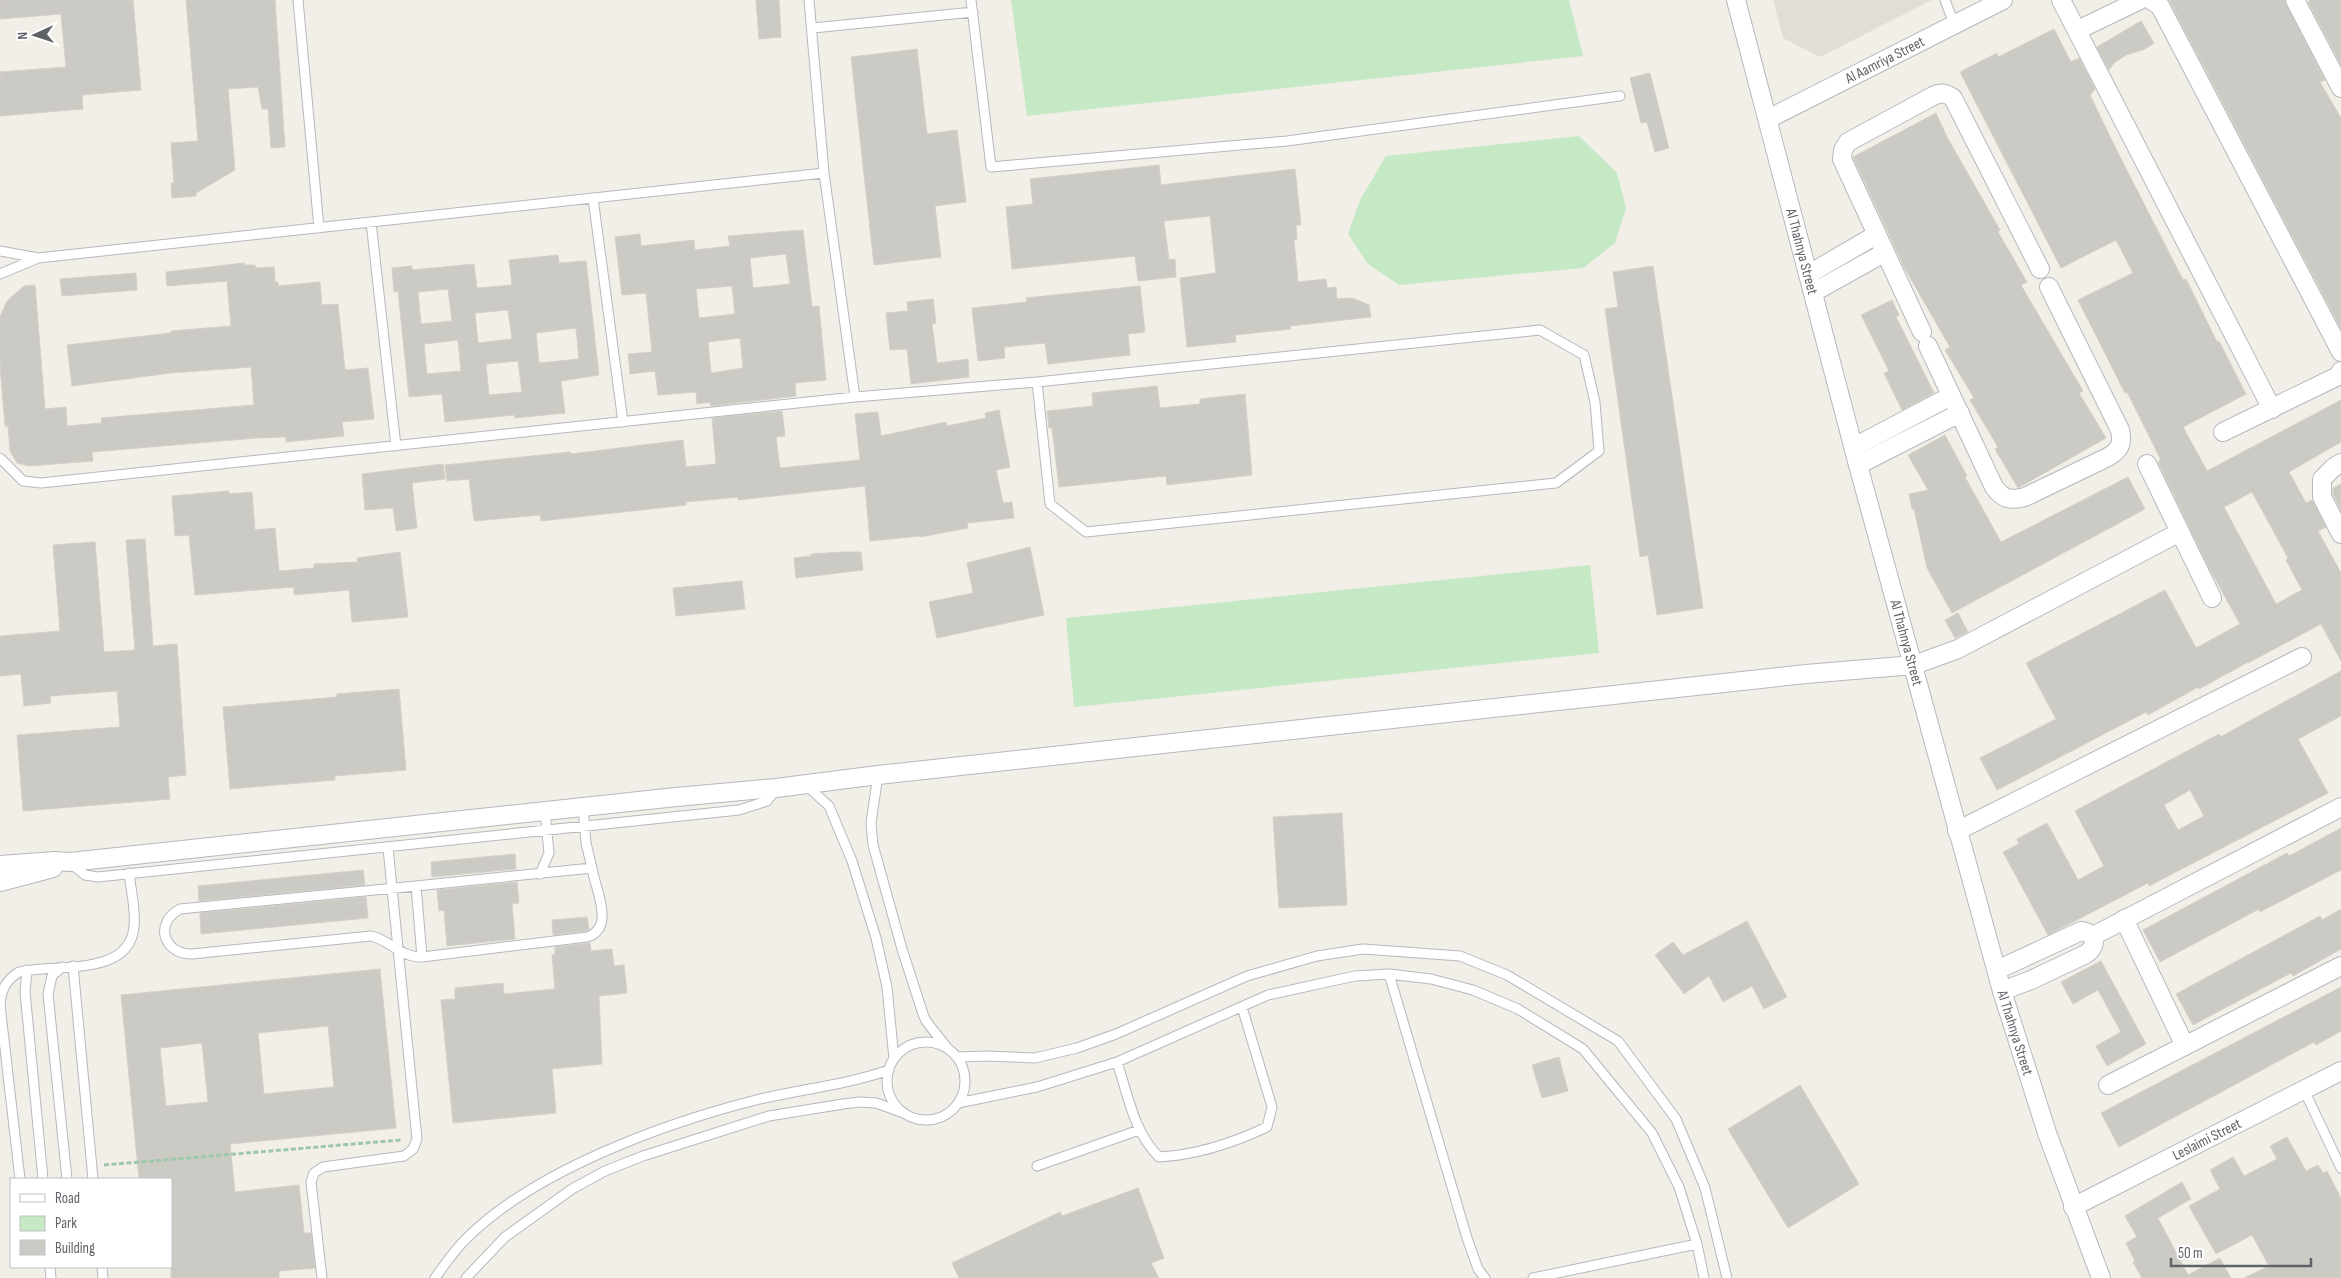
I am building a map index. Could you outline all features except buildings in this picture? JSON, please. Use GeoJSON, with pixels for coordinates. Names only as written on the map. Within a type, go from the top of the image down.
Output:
{"type":"FeatureCollection","features":[{"type":"Feature","properties":{"kind":"street","name":"Al Thahnya Street"},"geometry":{"type":"LineString","coordinates":[[1736,0],[1858,465],[2002,990],[2022,1059],[2073,1207],[2102,1278]]}},
{"type":"Feature","properties":{"kind":"street","name":"Al Aamriya Street"},"geometry":{"type":"LineString","coordinates":[[1768,119],[2003,0]]}},
{"type":"Feature","properties":{"kind":"street"},"geometry":{"type":"LineString","coordinates":[[2061,0],[2272,409]]}},
{"type":"Feature","properties":{"kind":"street"},"geometry":{"type":"LineString","coordinates":[[2078,30],[2140,0]]}},
{"type":"Feature","properties":{"kind":"street"},"geometry":{"type":"LineString","coordinates":[[2151,0],[2160,6],[2341,352]]}},
{"type":"Feature","properties":{"kind":"street"},"geometry":{"type":"LineString","coordinates":[[2296,0],[2341,88]]}},
{"type":"Feature","properties":{"kind":"street"},"geometry":{"type":"LineString","coordinates":[[2040,270],[1953,98],[1948,94],[1940,92],[1848,142],[1842,159],[1884,253],[1994,487],[2002,497],[2013,500],[2025,497],[2118,451],[2122,441],[2120,430],[2049,287]]}},
{"type":"Feature","properties":{"kind":"street"},"geometry":{"type":"LineString","coordinates":[[1808,274],[1876,235]]}},
{"type":"Feature","properties":{"kind":"street"},"geometry":{"type":"LineString","coordinates":[[1814,292],[1884,253]]}},
{"type":"Feature","properties":{"kind":"street"},"geometry":{"type":"LineString","coordinates":[[2223,432],[2338,376],[2341,371]]}},
{"type":"Feature","properties":{"kind":"street"},"geometry":{"type":"LineString","coordinates":[[1854,447],[1952,396]]}},
{"type":"Feature","properties":{"kind":"street"},"geometry":{"type":"LineString","coordinates":[[1858,465],[1960,414]]}},
{"type":"Feature","properties":{"kind":"street"},"geometry":{"type":"LineString","coordinates":[[2341,463],[2322,479],[2322,496],[2341,534]]}},
{"type":"Feature","properties":{"kind":"street"},"geometry":{"type":"LineString","coordinates":[[2147,464],[2212,598]]}},
{"type":"Feature","properties":{"kind":"street"},"geometry":{"type":"LineString","coordinates":[[0,882],[70,862],[776,788],[878,775],[1806,674],[1914,665],[1958,649],[2180,532]]}},
{"type":"Feature","properties":{"kind":"street"},"geometry":{"type":"LineString","coordinates":[[1957,831],[2302,657]]}},
{"type":"Feature","properties":{"kind":"street"},"geometry":{"type":"LineString","coordinates":[[2093,936],[2341,807]]}},
{"type":"Feature","properties":{"kind":"street"},"geometry":{"type":"LineString","coordinates":[[0,865],[55,861],[70,862]]}},
{"type":"Feature","properties":{"kind":"street"},"geometry":{"type":"LineString","coordinates":[[2124,920],[2184,1046]]}},
{"type":"Feature","properties":{"kind":"street"},"geometry":{"type":"LineString","coordinates":[[1997,970],[2082,931],[2088,932],[2093,936],[2092,950],[2086,954],[2031,980],[2002,990]]}},
{"type":"Feature","properties":{"kind":"street"},"geometry":{"type":"LineString","coordinates":[[2108,1085],[2341,966]]}},
{"type":"Feature","properties":{"kind":"street","name":"Leslaimi Street"},"geometry":{"type":"LineString","coordinates":[[2073,1207],[2341,1071]]}},
{"type":"Feature","properties":{"kind":"lane"},"geometry":{"type":"LineString","coordinates":[[298,0],[319,228]]}},
{"type":"Feature","properties":{"kind":"lane"},"geometry":{"type":"LineString","coordinates":[[809,0],[813,28],[824,173],[855,397]]}},
{"type":"Feature","properties":{"kind":"lane"},"geometry":{"type":"LineString","coordinates":[[971,0],[991,167],[1287,141],[1620,96]]}},
{"type":"Feature","properties":{"kind":"lane"},"geometry":{"type":"LineString","coordinates":[[1945,0],[1954,24]]}},
{"type":"Feature","properties":{"kind":"lane"},"geometry":{"type":"LineString","coordinates":[[813,28],[973,12]]}},
{"type":"Feature","properties":{"kind":"lane"},"geometry":{"type":"LineString","coordinates":[[0,251],[38,258],[824,173]]}},
{"type":"Feature","properties":{"kind":"lane"},"geometry":{"type":"LineString","coordinates":[[593,198],[622,422]]}},
{"type":"Feature","properties":{"kind":"lane"},"geometry":{"type":"LineString","coordinates":[[371,222],[396,446]]}},
{"type":"Feature","properties":{"kind":"lane"},"geometry":{"type":"LineString","coordinates":[[0,274],[38,258]]}},
{"type":"Feature","properties":{"kind":"lane"},"geometry":{"type":"LineString","coordinates":[[0,458],[23,481],[41,483],[855,397],[1037,382],[1540,330],[1584,355],[1595,402],[1598,451],[1556,483],[1086,532],[1050,504],[1037,382]]}},
{"type":"Feature","properties":{"kind":"lane"},"geometry":{"type":"LineString","coordinates":[[466,1278],[505,1237],[572,1188],[605,1171],[643,1156],[769,1116],[860,1102],[876,1103],[915,1119],[927,1120],[939,1118],[950,1112],[958,1103],[963,1092],[965,1080],[963,1068],[926,1021],[923,1014],[902,949],[873,845],[871,823],[878,775]]}},
{"type":"Feature","properties":{"kind":"lane"},"geometry":{"type":"LineString","coordinates":[[805,784],[829,806],[852,861],[876,938],[887,987],[892,1016],[894,1059]]}},
{"type":"Feature","properties":{"kind":"lane"},"geometry":{"type":"LineString","coordinates":[[70,862],[79,872],[91,877],[584,828],[749,808],[767,801],[776,788]]}},
{"type":"Feature","properties":{"kind":"lane"},"geometry":{"type":"LineString","coordinates":[[582,807],[584,828],[603,920],[602,926],[593,935],[422,957],[412,957],[397,950],[389,942],[371,936],[183,954],[171,948],[165,936],[166,923],[180,909],[592,868]]}},
{"type":"Feature","properties":{"kind":"lane"},"geometry":{"type":"LineString","coordinates":[[540,874],[549,853],[549,831],[545,811]]}},
{"type":"Feature","properties":{"kind":"lane"},"geometry":{"type":"LineString","coordinates":[[322,1278],[311,1182],[314,1172],[323,1167],[404,1156],[413,1150],[417,1139],[388,848]]}},
{"type":"Feature","properties":{"kind":"lane"},"geometry":{"type":"LineString","coordinates":[[20,1178],[0,997],[11,977],[27,970],[106,962],[122,953],[128,945],[134,926],[130,874]]}},
{"type":"Feature","properties":{"kind":"lane"},"geometry":{"type":"LineString","coordinates":[[416,886],[422,957]]}},
{"type":"Feature","properties":{"kind":"lane"},"geometry":{"type":"LineString","coordinates":[[957,1058],[987,1056],[1035,1058],[1077,1048],[1116,1034],[1247,976],[1317,956],[1363,949],[1460,956],[1507,975],[1618,1041],[1676,1119],[1705,1188],[1727,1278]]}},
{"type":"Feature","properties":{"kind":"lane"},"geometry":{"type":"LineString","coordinates":[[73,966],[94,1178]]}},
{"type":"Feature","properties":{"kind":"lane"},"geometry":{"type":"LineString","coordinates":[[62,967],[52,976],[48,994],[67,1178]]}},
{"type":"Feature","properties":{"kind":"lane"},"geometry":{"type":"LineString","coordinates":[[27,970],[25,992],[43,1178]]}},
{"type":"Feature","properties":{"kind":"lane"},"geometry":{"type":"LineString","coordinates":[[1389,974],[1467,1238],[1478,1269],[1485,1278]]}},
{"type":"Feature","properties":{"kind":"lane"},"geometry":{"type":"LineString","coordinates":[[958,1103],[1037,1087],[1117,1062],[1268,995],[1355,976],[1389,974],[1431,979],[1473,990],[1518,1008],[1583,1049],[1652,1133],[1679,1187],[1697,1244],[1704,1278]]}},
{"type":"Feature","properties":{"kind":"lane"},"geometry":{"type":"LineString","coordinates":[[1117,1062],[1139,1130],[1148,1146],[1159,1158],[1184,1156],[1248,1136],[1267,1127],[1272,1107],[1242,1007]]}},
{"type":"Feature","properties":{"kind":"lane"},"geometry":{"type":"LineString","coordinates":[[904,1113],[895,1105],[890,1094],[889,1070],[894,1059],[903,1050],[919,1043],[937,1044],[948,1049]]}},
{"type":"Feature","properties":{"kind":"lane"},"geometry":{"type":"LineString","coordinates":[[435,1278],[469,1236],[534,1188],[580,1162],[698,1117],[757,1100],[859,1080],[889,1070]]}},
{"type":"Feature","properties":{"kind":"lane"},"geometry":{"type":"LineString","coordinates":[[2304,1090],[2341,1168]]}},
{"type":"Feature","properties":{"kind":"lane"},"geometry":{"type":"LineString","coordinates":[[1037,1166],[1139,1130]]}},
{"type":"Feature","properties":{"kind":"lane"},"geometry":{"type":"LineString","coordinates":[[1533,1278],[1697,1244]]}},
{"type":"Feature","properties":{"kind":"path"},"geometry":{"type":"LineString","coordinates":[[92,1166],[417,1139]]}},
{"type":"Feature","properties":{"kind":"shaded area"},"geometry":{"type":"Polygon","coordinates":[[[1773,0],[1932,0],[1820,57],[1783,38],[1773,0]]]}},
{"type":"Feature","properties":{"kind":"green space"},"geometry":{"type":"Polygon","coordinates":[[[1011,0],[1569,0],[1583,56],[1027,116],[1011,0]]]}},
{"type":"Feature","properties":{"kind":"green space"},"geometry":{"type":"Polygon","coordinates":[[[1579,136],[1617,173],[1626,208],[1615,243],[1583,268],[1399,285],[1368,264],[1348,234],[1360,200],[1386,156],[1579,136]]]}},
{"type":"Feature","properties":{"kind":"green space"},"geometry":{"type":"Polygon","coordinates":[[[1590,565],[1599,653],[1074,707],[1066,618],[1590,565]]]}}]}
